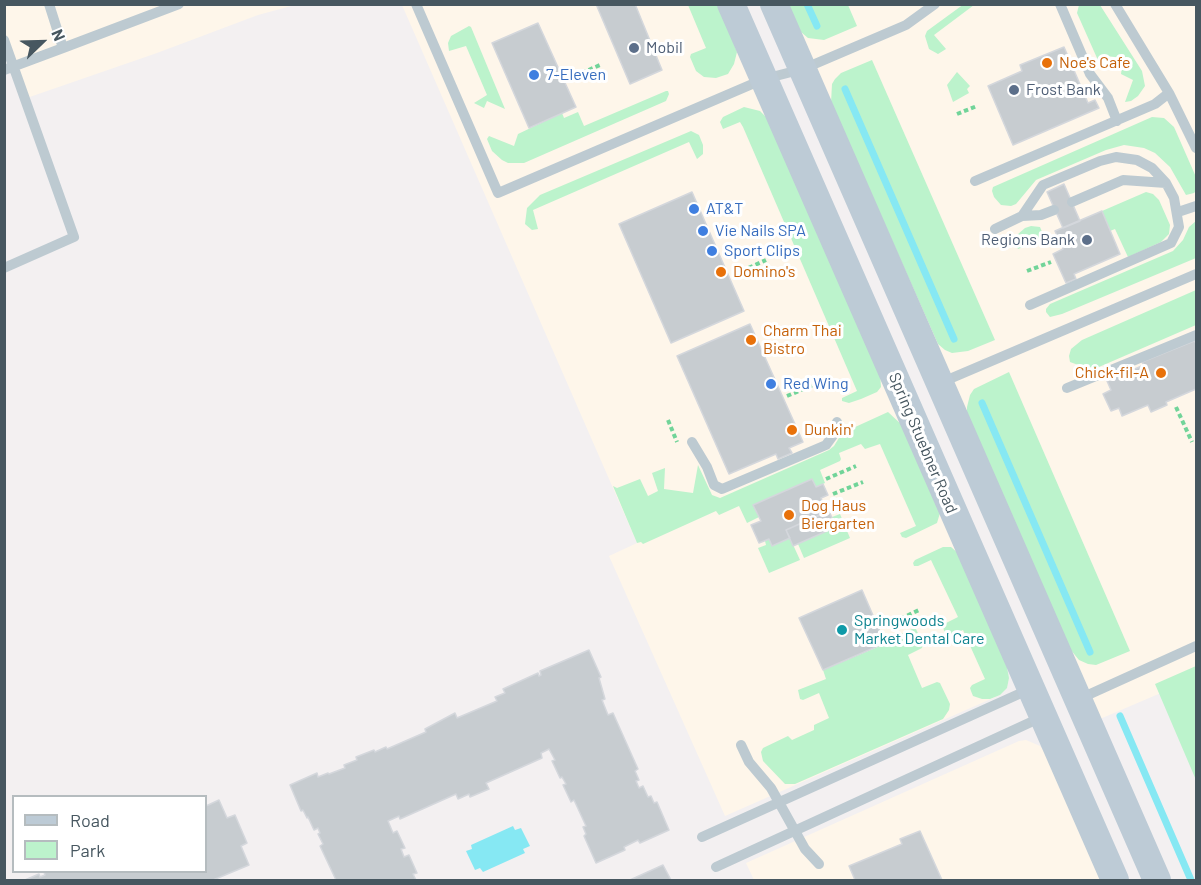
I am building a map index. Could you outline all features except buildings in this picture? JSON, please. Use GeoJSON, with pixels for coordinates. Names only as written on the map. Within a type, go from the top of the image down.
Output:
{"type":"FeatureCollection","features":[{"type":"Feature","properties":{"kind":"main road","name":"Spring Stuebner Road"},"geometry":{"type":"LineString","coordinates":[[731,4],[1114,880]]}},
{"type":"Feature","properties":{"kind":"main road"},"geometry":{"type":"LineString","coordinates":[[774,4],[1156,880]]}},
{"type":"Feature","properties":{"kind":"main road"},"geometry":{"type":"LineString","coordinates":[[1030,689],[1077,699]]}},
{"type":"Feature","properties":{"kind":"main road"},"geometry":{"type":"LineString","coordinates":[[1042,717],[1077,699]]}},
{"type":"Feature","properties":{"kind":"lane"},"geometry":{"type":"LineString","coordinates":[[49,4],[63,48]]}},
{"type":"Feature","properties":{"kind":"lane"},"geometry":{"type":"LineString","coordinates":[[9,68],[179,4]]}},
{"type":"Feature","properties":{"kind":"lane"},"geometry":{"type":"LineString","coordinates":[[416,4],[498,193],[764,79],[802,69],[906,25],[935,4]]}},
{"type":"Feature","properties":{"kind":"lane"},"geometry":{"type":"LineString","coordinates":[[1060,4],[1090,74],[1108,98],[1117,121]]}},
{"type":"Feature","properties":{"kind":"lane"},"geometry":{"type":"LineString","coordinates":[[1114,4],[1169,93],[1197,147]]}},
{"type":"Feature","properties":{"kind":"lane"},"geometry":{"type":"LineString","coordinates":[[4,40],[9,68],[74,237],[4,268]]}},
{"type":"Feature","properties":{"kind":"lane"},"geometry":{"type":"LineString","coordinates":[[975,181],[1155,104],[1169,93]]}},
{"type":"Feature","properties":{"kind":"lane"},"geometry":{"type":"LineString","coordinates":[[1022,216],[1043,185],[1100,161],[1116,157],[1137,160],[1152,168],[1166,183],[1178,212],[1179,228],[1171,243],[1030,305]]}},
{"type":"Feature","properties":{"kind":"lane"},"geometry":{"type":"LineString","coordinates":[[1072,202],[1123,180],[1166,183]]}},
{"type":"Feature","properties":{"kind":"lane"},"geometry":{"type":"LineString","coordinates":[[1178,212],[1197,206]]}},
{"type":"Feature","properties":{"kind":"lane"},"geometry":{"type":"LineString","coordinates":[[995,229],[1022,216],[1041,215],[1054,210]]}},
{"type":"Feature","properties":{"kind":"lane"},"geometry":{"type":"LineString","coordinates":[[940,383],[1197,274]]}},
{"type":"Feature","properties":{"kind":"lane"},"geometry":{"type":"LineString","coordinates":[[1067,388],[1197,335]]}},
{"type":"Feature","properties":{"kind":"lane"},"geometry":{"type":"LineString","coordinates":[[692,442],[714,485],[722,489],[826,445],[834,434],[837,422]]}},
{"type":"Feature","properties":{"kind":"lane"},"geometry":{"type":"LineString","coordinates":[[1077,699],[1197,646]]}},
{"type":"Feature","properties":{"kind":"lane"},"geometry":{"type":"LineString","coordinates":[[702,837],[1030,689]]}},
{"type":"Feature","properties":{"kind":"lane"},"geometry":{"type":"LineString","coordinates":[[716,867],[1042,717]]}},
{"type":"Feature","properties":{"kind":"lane"},"geometry":{"type":"LineString","coordinates":[[741,745],[749,762],[780,801],[805,849],[819,864]]}},
{"type":"Feature","properties":{"kind":"path"},"geometry":{"type":"LineString","coordinates":[[568,79],[600,65]]}},
{"type":"Feature","properties":{"kind":"path"},"geometry":{"type":"LineString","coordinates":[[957,114],[977,106]]}},
{"type":"Feature","properties":{"kind":"path"},"geometry":{"type":"LineString","coordinates":[[735,274],[766,260]]}},
{"type":"Feature","properties":{"kind":"path"},"geometry":{"type":"LineString","coordinates":[[1027,272],[1051,262]]}},
{"type":"Feature","properties":{"kind":"path"},"geometry":{"type":"LineString","coordinates":[[787,396],[820,382]]}},
{"type":"Feature","properties":{"kind":"path"},"geometry":{"type":"LineString","coordinates":[[1176,407],[1192,442]]}},
{"type":"Feature","properties":{"kind":"path"},"geometry":{"type":"LineString","coordinates":[[668,420],[680,448]]}},
{"type":"Feature","properties":{"kind":"path"},"geometry":{"type":"LineString","coordinates":[[826,479],[856,466]]}},
{"type":"Feature","properties":{"kind":"path"},"geometry":{"type":"LineString","coordinates":[[833,494],[863,482]]}},
{"type":"Feature","properties":{"kind":"path"},"geometry":{"type":"LineString","coordinates":[[887,625],[919,610]]}},
{"type":"Feature","properties":{"kind":"shaded area"},"geometry":{"type":"Polygon","coordinates":[[[4,5],[295,5],[258,15],[21,100],[5,49],[4,5]]]}},
{"type":"Feature","properties":{"kind":"shaded area"},"geometry":{"type":"Polygon","coordinates":[[[402,5],[719,5],[927,482],[1009,678],[1007,688],[1000,695],[725,816],[609,556],[637,543],[402,5]]]}},
{"type":"Feature","properties":{"kind":"shaded area"},"geometry":{"type":"Polygon","coordinates":[[[788,5],[1196,5],[1196,678],[1100,719],[788,5]]]}},
{"type":"Feature","properties":{"kind":"shaded area"},"geometry":{"type":"Polygon","coordinates":[[[1026,740],[1040,746],[1048,757],[1101,880],[754,880],[746,863],[1019,741],[1026,740]]]}},
{"type":"Feature","properties":{"kind":"green space"},"geometry":{"type":"Polygon","coordinates":[[[964,4],[974,5],[934,35],[946,49],[938,54],[929,49],[925,36],[927,31],[964,4]]]}},
{"type":"Feature","properties":{"kind":"green space"},"geometry":{"type":"Polygon","coordinates":[[[688,5],[719,5],[737,52],[728,74],[716,78],[704,77],[696,71],[690,57],[691,54],[706,48],[688,5]]]}},
{"type":"Feature","properties":{"kind":"green space"},"geometry":{"type":"Polygon","coordinates":[[[788,5],[848,5],[857,26],[824,40],[808,38],[801,32],[788,5]]]}},
{"type":"Feature","properties":{"kind":"green space"},"geometry":{"type":"Polygon","coordinates":[[[1079,5],[1100,5],[1142,71],[1145,86],[1131,101],[1125,102],[1133,80],[1121,74],[1123,58],[1106,56],[1104,67],[1101,67],[1077,13],[1079,5]]]}},
{"type":"Feature","properties":{"kind":"green space"},"geometry":{"type":"Polygon","coordinates":[[[469,26],[505,109],[487,101],[484,108],[474,103],[487,95],[466,46],[449,51],[448,43],[451,36],[469,26]]]}},
{"type":"Feature","properties":{"kind":"green space"},"geometry":{"type":"Polygon","coordinates":[[[872,60],[995,340],[968,351],[952,353],[938,344],[831,103],[832,84],[835,79],[841,73],[872,60]]]}},
{"type":"Feature","properties":{"kind":"green space"},"geometry":{"type":"Polygon","coordinates":[[[957,72],[970,86],[967,89],[969,93],[953,102],[947,85],[957,72]]]}},
{"type":"Feature","properties":{"kind":"green space"},"geometry":{"type":"Polygon","coordinates":[[[666,91],[669,94],[666,101],[524,163],[508,163],[502,160],[492,151],[487,139],[489,136],[514,146],[518,134],[562,113],[564,118],[578,112],[584,126],[666,91]]]}},
{"type":"Feature","properties":{"kind":"green space"},"geometry":{"type":"Polygon","coordinates":[[[744,107],[760,111],[770,121],[880,373],[881,387],[877,392],[861,399],[849,403],[842,401],[842,398],[857,391],[743,127],[740,122],[723,129],[720,122],[723,117],[744,107]]]}},
{"type":"Feature","properties":{"kind":"green space"},"geometry":{"type":"Polygon","coordinates":[[[1152,117],[1164,118],[1174,127],[1196,177],[1194,193],[1186,195],[1170,167],[1155,153],[1144,148],[1124,145],[1106,150],[1036,180],[1016,204],[1011,206],[1001,205],[994,197],[993,187],[1152,117]]]}},
{"type":"Feature","properties":{"kind":"green space"},"geometry":{"type":"Polygon","coordinates":[[[691,131],[699,135],[703,145],[703,154],[697,159],[689,142],[533,210],[538,229],[532,230],[525,224],[527,208],[540,195],[691,131]]]}},
{"type":"Feature","properties":{"kind":"green space"},"geometry":{"type":"Polygon","coordinates":[[[1146,192],[1153,194],[1159,200],[1170,225],[1169,234],[1161,242],[1128,257],[1115,229],[1110,231],[1102,211],[1146,192]]]}},
{"type":"Feature","properties":{"kind":"green space"},"geometry":{"type":"Polygon","coordinates":[[[1196,221],[1196,258],[1062,314],[1050,317],[1046,312],[1050,304],[1173,251],[1183,240],[1189,227],[1196,221]]]}},
{"type":"Feature","properties":{"kind":"green space"},"geometry":{"type":"Polygon","coordinates":[[[1031,226],[1040,227],[1045,239],[1018,249],[1015,243],[1017,235],[1031,226]]]}},
{"type":"Feature","properties":{"kind":"green space"},"geometry":{"type":"Polygon","coordinates":[[[1196,290],[1196,325],[1092,370],[1070,362],[1071,349],[1082,340],[1196,290]]]}},
{"type":"Feature","properties":{"kind":"green space"},"geometry":{"type":"Polygon","coordinates":[[[1009,372],[1130,651],[1096,665],[1079,660],[1070,649],[967,416],[970,395],[974,389],[1009,372]]]}},
{"type":"Feature","properties":{"kind":"green space"},"geometry":{"type":"Polygon","coordinates":[[[888,412],[904,427],[940,513],[937,523],[906,538],[900,533],[916,526],[880,444],[865,449],[861,444],[839,453],[840,461],[820,470],[825,483],[816,487],[812,479],[754,505],[759,517],[747,523],[739,506],[719,515],[716,511],[643,544],[637,543],[613,486],[617,488],[640,479],[648,496],[658,491],[652,473],[665,468],[664,489],[693,493],[698,465],[712,495],[720,498],[829,450],[842,433],[888,412]]]}},
{"type":"Feature","properties":{"kind":"green space"},"geometry":{"type":"Polygon","coordinates":[[[840,514],[850,538],[804,558],[798,544],[836,527],[832,517],[840,514]]]}},
{"type":"Feature","properties":{"kind":"green space"},"geometry":{"type":"Polygon","coordinates":[[[790,538],[800,560],[769,573],[758,548],[766,545],[765,541],[769,539],[772,546],[790,538]]]}},
{"type":"Feature","properties":{"kind":"green space"},"geometry":{"type":"Polygon","coordinates":[[[943,547],[951,547],[959,554],[1006,662],[1009,678],[1007,688],[1000,695],[990,699],[973,696],[971,691],[972,685],[985,679],[963,630],[949,636],[945,634],[944,624],[958,617],[931,560],[918,566],[914,566],[913,563],[943,547]]]}},
{"type":"Feature","properties":{"kind":"green space"},"geometry":{"type":"Polygon","coordinates":[[[916,629],[923,644],[922,648],[908,655],[922,688],[940,683],[950,704],[943,719],[795,784],[785,784],[763,761],[761,752],[763,748],[788,736],[792,740],[814,730],[814,725],[829,718],[819,693],[803,700],[800,699],[798,690],[826,679],[823,670],[899,638],[899,635],[916,629]]]}},
{"type":"Feature","properties":{"kind":"green space"},"geometry":{"type":"Polygon","coordinates":[[[1196,666],[1196,780],[1155,684],[1196,666]]]}},
{"type":"Feature","properties":{"kind":"water"},"geometry":{"type":"Polygon","coordinates":[[[513,826],[515,830],[521,828],[530,846],[523,849],[525,853],[483,872],[480,868],[475,870],[466,851],[472,849],[471,845],[513,826]]]}},
{"type":"Feature","properties":{"kind":"waterway"},"geometry":{"type":"LineString","coordinates":[[807,4],[817,26]]}},
{"type":"Feature","properties":{"kind":"waterway"},"geometry":{"type":"LineString","coordinates":[[845,89],[954,339]]}},
{"type":"Feature","properties":{"kind":"waterway"},"geometry":{"type":"LineString","coordinates":[[982,403],[1090,652]]}},
{"type":"Feature","properties":{"kind":"waterway"},"geometry":{"type":"LineString","coordinates":[[1120,716],[1191,880]]}},
{"type":"Feature","properties":{"kind":"place","name":"Mobil"},"geometry":{"type":"Point","coordinates":[634,48]}},
{"type":"Feature","properties":{"kind":"place","name":"Noe's Cafe"},"geometry":{"type":"Point","coordinates":[1047,63]}},
{"type":"Feature","properties":{"kind":"place","name":"7-Eleven"},"geometry":{"type":"Point","coordinates":[534,75]}},
{"type":"Feature","properties":{"kind":"place","name":"Frost Bank"},"geometry":{"type":"Point","coordinates":[1014,90]}},
{"type":"Feature","properties":{"kind":"place","name":"AT&T"},"geometry":{"type":"Point","coordinates":[694,209]}},
{"type":"Feature","properties":{"kind":"place","name":"Vie Nails SPA"},"geometry":{"type":"Point","coordinates":[703,231]}},
{"type":"Feature","properties":{"kind":"place","name":"Regions Bank"},"geometry":{"type":"Point","coordinates":[1087,240]}},
{"type":"Feature","properties":{"kind":"place","name":"Sport Clips"},"geometry":{"type":"Point","coordinates":[712,251]}},
{"type":"Feature","properties":{"kind":"place","name":"Domino's"},"geometry":{"type":"Point","coordinates":[721,272]}},
{"type":"Feature","properties":{"kind":"place","name":"Charm Thai Bistro"},"geometry":{"type":"Point","coordinates":[751,340]}},
{"type":"Feature","properties":{"kind":"place","name":"Chick-fil-A"},"geometry":{"type":"Point","coordinates":[1161,373]}},
{"type":"Feature","properties":{"kind":"place","name":"Red Wing"},"geometry":{"type":"Point","coordinates":[771,384]}},
{"type":"Feature","properties":{"kind":"place","name":"Dunkin'"},"geometry":{"type":"Point","coordinates":[792,430]}},
{"type":"Feature","properties":{"kind":"place","name":"Dog Haus Biergarten"},"geometry":{"type":"Point","coordinates":[789,515]}},
{"type":"Feature","properties":{"kind":"place","name":"Springwoods Market Dental Care"},"geometry":{"type":"Point","coordinates":[842,630]}}]}
